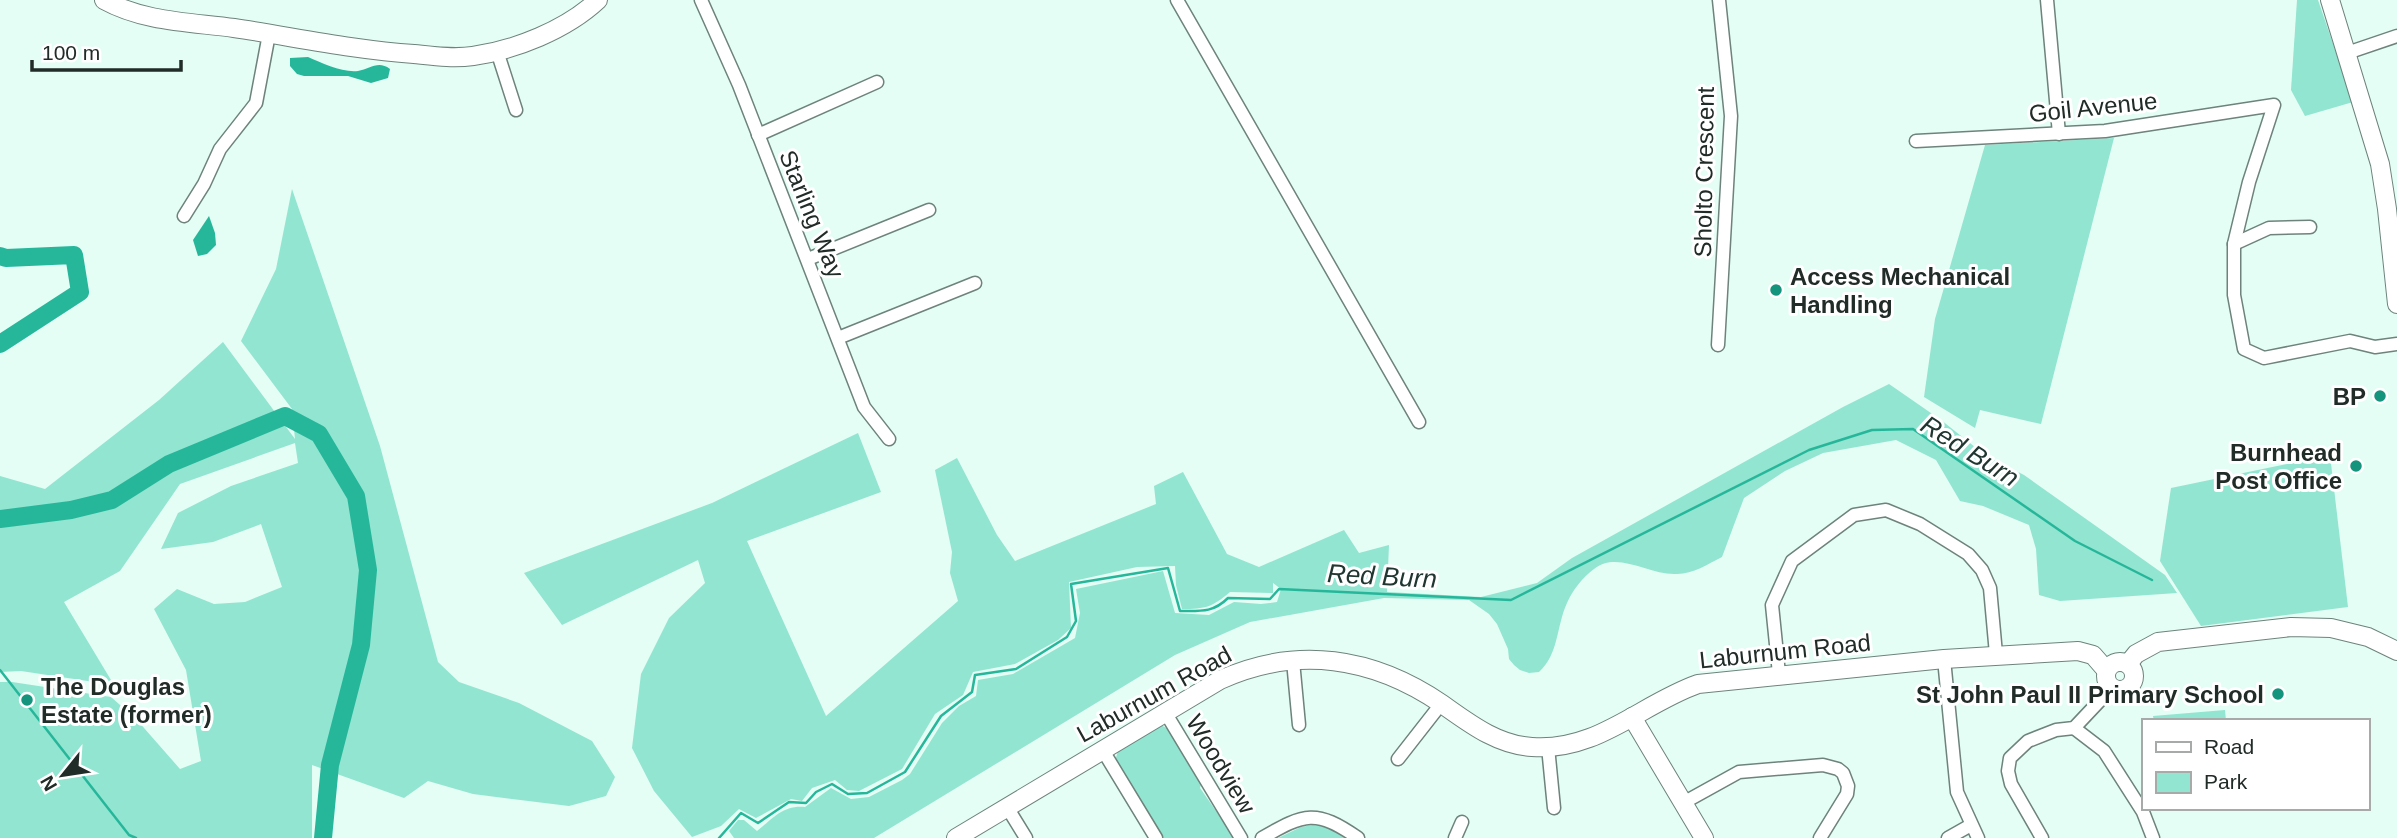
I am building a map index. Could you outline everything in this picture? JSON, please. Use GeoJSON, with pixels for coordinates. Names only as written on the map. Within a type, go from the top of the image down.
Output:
{"type":"FeatureCollection","features":[{"type":"Feature","properties":{"kind":"street"},"geometry":{"type":"LineString","coordinates":[[104,0],[134,6],[163,21],[408,54],[456,57],[496,51],[555,31],[583,14],[598,0]]}},
{"type":"Feature","properties":{"kind":"street","name":"Starling Way"},"geometry":{"type":"LineString","coordinates":[[701,0],[808,259],[864,407],[889,439]]}},
{"type":"Feature","properties":{"kind":"street"},"geometry":{"type":"LineString","coordinates":[[1177,0],[1419,422]]}},
{"type":"Feature","properties":{"kind":"street","name":"Sholto Crescent"},"geometry":{"type":"LineString","coordinates":[[1718,345],[1731,116],[1719,0]]}},
{"type":"Feature","properties":{"kind":"street"},"geometry":{"type":"LineString","coordinates":[[2047,0],[2059,134]]}},
{"type":"Feature","properties":{"kind":"street"},"geometry":{"type":"LineString","coordinates":[[2330,0],[2380,164],[2397,304]]}},
{"type":"Feature","properties":{"kind":"street"},"geometry":{"type":"LineString","coordinates":[[184,216],[204,184],[220,149],[256,103],[269,34]]}},
{"type":"Feature","properties":{"kind":"street"},"geometry":{"type":"LineString","coordinates":[[2347,52],[2397,36]]}},
{"type":"Feature","properties":{"kind":"street"},"geometry":{"type":"LineString","coordinates":[[496,51],[516,110]]}},
{"type":"Feature","properties":{"kind":"street"},"geometry":{"type":"LineString","coordinates":[[758,135],[877,82]]}},
{"type":"Feature","properties":{"kind":"street","name":"Goil Avenue"},"geometry":{"type":"LineString","coordinates":[[1916,141],[2105,131],[2274,105],[2249,182],[2234,244]]}},
{"type":"Feature","properties":{"kind":"street"},"geometry":{"type":"LineString","coordinates":[[808,259],[929,210]]}},
{"type":"Feature","properties":{"kind":"street"},"geometry":{"type":"LineString","coordinates":[[2310,227],[2269,228],[2234,244],[2234,295],[2244,349],[2264,358],[2350,341],[2375,347],[2397,344]]}},
{"type":"Feature","properties":{"kind":"street"},"geometry":{"type":"LineString","coordinates":[[838,338],[975,283]]}},
{"type":"Feature","properties":{"kind":"street"},"geometry":{"type":"LineString","coordinates":[[1779,674],[1772,605],[1793,561],[1854,515],[1886,510],[1920,524],[1968,554],[1982,570],[1990,588],[1996,654]]}},
{"type":"Feature","properties":{"kind":"street"},"geometry":{"type":"LineString","coordinates":[[2128,664],[2137,654],[2158,642],[2291,627],[2331,628],[2368,637],[2397,651]]}},
{"type":"Feature","properties":{"kind":"street","name":"Laburnum Road"},"geometry":{"type":"LineString","coordinates":[[956,838],[1164,712],[1236,673],[1293,661],[1335,660],[1357,663],[1385,672],[1411,684],[1476,728],[1503,741],[1530,747],[1572,744],[1594,738],[1672,693],[1699,684],[1779,674],[1996,654],[2078,651],[2094,655],[2108,678]]}},
{"type":"Feature","properties":{"kind":"street"},"geometry":{"type":"LineString","coordinates":[[1944,659],[1957,792],[1978,838]]}},
{"type":"Feature","properties":{"kind":"street"},"geometry":{"type":"LineString","coordinates":[[1293,661],[1299,725]]}},
{"type":"Feature","properties":{"kind":"street"},"geometry":{"type":"LineString","coordinates":[[2042,838],[2011,784],[2008,771],[2010,758],[2028,741],[2056,730],[2074,728],[2107,693],[2108,678],[2116,662],[2128,664],[2134,674],[2130,686],[2123,690],[2108,678]]}},
{"type":"Feature","properties":{"kind":"street"},"geometry":{"type":"LineString","coordinates":[[1398,759],[1441,704]]}},
{"type":"Feature","properties":{"kind":"street","name":"Woodview"},"geometry":{"type":"LineString","coordinates":[[1164,712],[1241,838]]}},
{"type":"Feature","properties":{"kind":"street"},"geometry":{"type":"LineString","coordinates":[[1632,718],[1704,838]]}},
{"type":"Feature","properties":{"kind":"street"},"geometry":{"type":"LineString","coordinates":[[2074,728],[2104,751],[2143,812],[2153,838]]}},
{"type":"Feature","properties":{"kind":"street"},"geometry":{"type":"LineString","coordinates":[[1548,747],[1554,808]]}},
{"type":"Feature","properties":{"kind":"street"},"geometry":{"type":"LineString","coordinates":[[1102,749],[1156,838]]}},
{"type":"Feature","properties":{"kind":"street"},"geometry":{"type":"LineString","coordinates":[[1683,803],[1739,772],[1829,765],[1843,773],[1848,786],[1847,794],[1820,838]]}},
{"type":"Feature","properties":{"kind":"street"},"geometry":{"type":"LineString","coordinates":[[1007,807],[1026,838]]}},
{"type":"Feature","properties":{"kind":"street"},"geometry":{"type":"LineString","coordinates":[[1262,838],[1288,823],[1312,817],[1335,822],[1358,838]]}},
{"type":"Feature","properties":{"kind":"street"},"geometry":{"type":"LineString","coordinates":[[1455,838],[1462,822]]}},
{"type":"Feature","properties":{"kind":"street"},"geometry":{"type":"LineString","coordinates":[[1948,838],[1971,825]]}},
{"type":"Feature","properties":{"kind":"green space"},"geometry":{"type":"Polygon","coordinates":[[[2297,0],[2318,0],[2353,102],[2305,116],[2291,90],[2297,0]]]}},
{"type":"Feature","properties":{"kind":"green space"},"geometry":{"type":"Polygon","coordinates":[[[2114,138],[2041,424],[1980,410],[1975,428],[1924,397],[1935,319],[1985,145],[2114,138]]]}},
{"type":"Feature","properties":{"kind":"green space"},"geometry":{"type":"Polygon","coordinates":[[[292,189],[380,446],[438,662],[459,682],[519,703],[592,741],[615,777],[606,796],[569,806],[473,794],[428,781],[404,798],[312,765],[312,838],[0,838],[0,682],[111,697],[137,720],[180,769],[201,761],[186,670],[154,609],[177,589],[214,604],[245,602],[282,587],[261,524],[213,542],[161,549],[178,513],[231,486],[298,463],[295,443],[180,484],[120,571],[64,602],[114,685],[21,671],[0,672],[0,476],[45,489],[159,400],[223,342],[295,439],[292,409],[241,341],[276,269],[292,189]]]}},
{"type":"Feature","properties":{"kind":"green space"},"geometry":{"type":"Polygon","coordinates":[[[1889,384],[1985,455],[2024,475],[2165,575],[2177,593],[2060,601],[2039,595],[2036,549],[2029,525],[1983,506],[1960,501],[1936,460],[1896,440],[1823,453],[1785,471],[1744,498],[1722,557],[1700,568],[1683,574],[1667,574],[1613,562],[1594,569],[1569,598],[1554,649],[1539,672],[1529,673],[1514,665],[1509,659],[1508,649],[1497,624],[1489,614],[1469,600],[1384,598],[1250,622],[1175,655],[874,838],[734,838],[729,831],[738,820],[744,820],[757,831],[778,814],[790,808],[805,807],[831,788],[851,799],[869,797],[902,780],[910,774],[942,723],[959,706],[976,696],[978,680],[1013,674],[1075,638],[1080,613],[1076,589],[1163,571],[1175,613],[1209,615],[1234,602],[1277,602],[1281,589],[1273,583],[1273,593],[1230,592],[1208,606],[1182,609],[1175,566],[1137,567],[1069,582],[1071,628],[1058,640],[1015,664],[973,672],[963,695],[935,714],[902,769],[859,791],[847,790],[835,780],[812,788],[802,801],[791,799],[756,818],[739,809],[721,826],[692,837],[654,791],[632,748],[641,674],[669,618],[705,583],[698,560],[562,625],[524,573],[712,503],[858,433],[881,492],[747,541],[826,716],[958,601],[950,573],[952,552],[935,470],[957,458],[997,535],[1015,561],[1156,504],[1154,486],[1183,472],[1227,554],[1259,567],[1344,530],[1359,553],[1389,545],[1387,592],[1481,597],[1537,583],[1572,558],[1889,384]]]}},
{"type":"Feature","properties":{"kind":"green space"},"geometry":{"type":"Polygon","coordinates":[[[2330,455],[2348,607],[2201,626],[2160,561],[2171,488],[2330,455]]]}},
{"type":"Feature","properties":{"kind":"green space"},"geometry":{"type":"Polygon","coordinates":[[[2225,710],[2226,719],[2154,719],[2153,716],[2225,710]]]}},
{"type":"Feature","properties":{"kind":"green space"},"geometry":{"type":"Polygon","coordinates":[[[1161,725],[1170,730],[1202,781],[1200,788],[1235,838],[1161,838],[1115,761],[1118,751],[1161,725]]]}},
{"type":"Feature","properties":{"kind":"green space"},"geometry":{"type":"Polygon","coordinates":[[[1301,827],[1327,827],[1346,838],[1278,838],[1301,827]]]}},
{"type":"Feature","properties":{"kind":"shaded area"},"geometry":{"type":"Polygon","coordinates":[[[308,57],[346,70],[358,71],[378,65],[390,69],[388,78],[371,83],[348,76],[297,74],[290,66],[290,58],[308,57]]]}},
{"type":"Feature","properties":{"kind":"shaded area"},"geometry":{"type":"Polygon","coordinates":[[[209,216],[216,245],[207,254],[198,256],[193,240],[209,216]]]}},
{"type":"Feature","properties":{"kind":"waterway"},"geometry":{"type":"LineString","coordinates":[[0,256],[74,255],[80,292],[0,344]]}},
{"type":"Feature","properties":{"kind":"waterway"},"geometry":{"type":"LineString","coordinates":[[0,519],[71,510],[112,500],[169,464],[285,416],[319,434],[356,496],[368,570],[361,645],[330,765],[323,838]]}},
{"type":"Feature","properties":{"kind":"waterway","name":"Red Burn"},"geometry":{"type":"LineString","coordinates":[[719,838],[741,813],[758,823],[789,802],[806,803],[816,792],[832,784],[848,794],[867,793],[905,772],[941,716],[972,692],[975,675],[1016,669],[1067,637],[1076,621],[1071,584],[1168,568],[1180,611],[1211,609],[1228,598],[1270,599],[1279,589],[1511,600],[1809,450],[1872,430],[1913,429],[2075,541],[2152,580]]}},
{"type":"Feature","properties":{"kind":"waterway"},"geometry":{"type":"LineString","coordinates":[[0,670],[129,835],[136,838]]}},
{"type":"Feature","properties":{"kind":"place","name":"Access Mechanical Handling"},"geometry":{"type":"Point","coordinates":[1776,290]}},
{"type":"Feature","properties":{"kind":"place","name":"BP"},"geometry":{"type":"Point","coordinates":[2380,396]}},
{"type":"Feature","properties":{"kind":"place","name":"Burnhead Post Office"},"geometry":{"type":"Point","coordinates":[2356,466]}},
{"type":"Feature","properties":{"kind":"place","name":"St John Paul II Primary School"},"geometry":{"type":"Point","coordinates":[2278,694]}},
{"type":"Feature","properties":{"kind":"place","name":"The Douglas Estate (former)"},"geometry":{"type":"Point","coordinates":[27,700]}}]}
